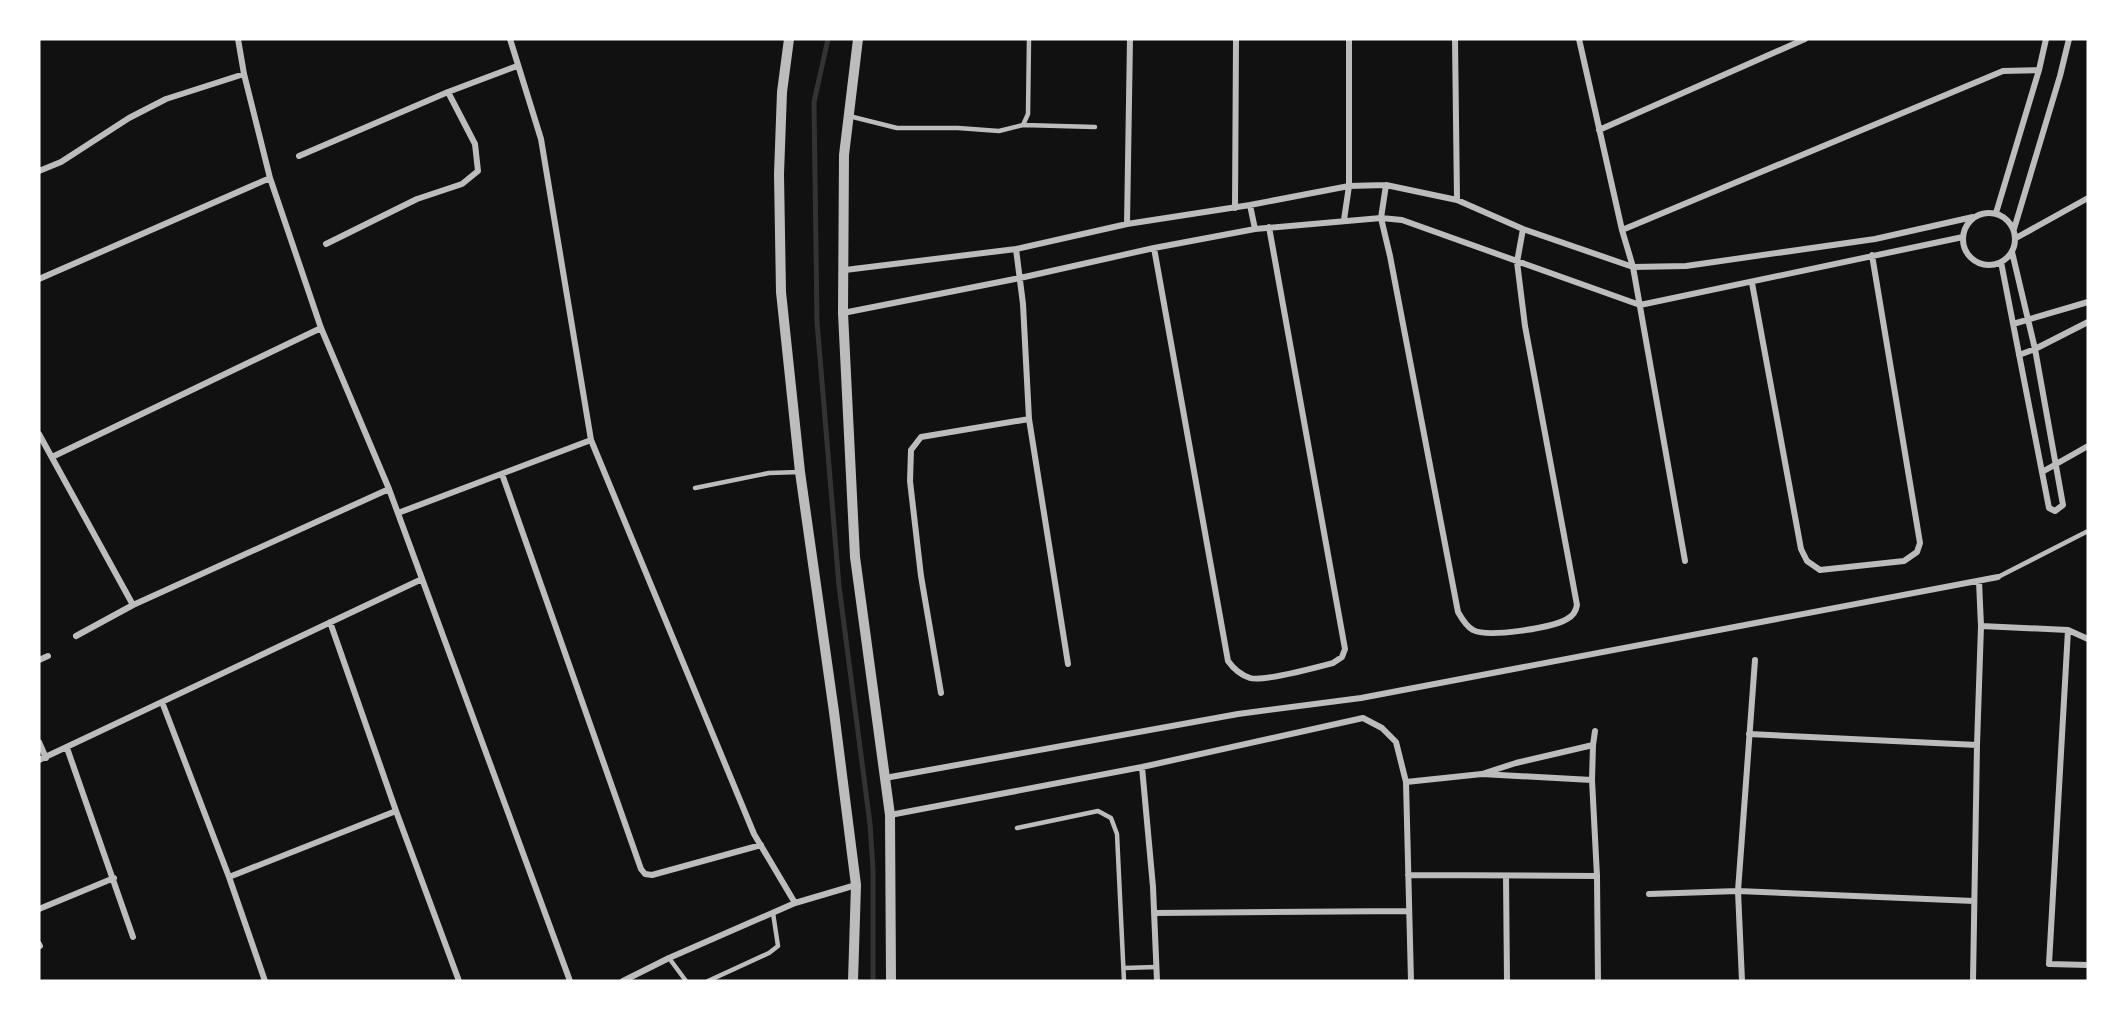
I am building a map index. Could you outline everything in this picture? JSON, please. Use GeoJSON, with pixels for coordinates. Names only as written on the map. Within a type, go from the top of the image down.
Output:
{"type":"FeatureCollection","features":[{"type":"Feature","properties":{"kind":"street"},"geometry":{"type":"LineString","coordinates":[[238,39],[244,74],[270,178],[321,328],[389,489],[570,981]]}},
{"type":"Feature","properties":{"kind":"street"},"geometry":{"type":"LineString","coordinates":[[510,39],[541,140],[591,440],[754,834],[795,903]]}},
{"type":"Feature","properties":{"kind":"street"},"geometry":{"type":"LineString","coordinates":[[789,39],[782,92],[779,174],[781,292],[800,472],[856,885],[853,981]]}},
{"type":"Feature","properties":{"kind":"street"},"geometry":{"type":"LineString","coordinates":[[858,39],[844,155],[843,313],[855,557],[890,815],[891,981]]}},
{"type":"Feature","properties":{"kind":"street"},"geometry":{"type":"LineString","coordinates":[[1127,224],[1130,39]]}},
{"type":"Feature","properties":{"kind":"street"},"geometry":{"type":"LineString","coordinates":[[1235,208],[1236,39]]}},
{"type":"Feature","properties":{"kind":"street"},"geometry":{"type":"LineString","coordinates":[[1344,220],[1348,186],[1349,39]]}},
{"type":"Feature","properties":{"kind":"street"},"geometry":{"type":"LineString","coordinates":[[1455,39],[1457,200]]}},
{"type":"Feature","properties":{"kind":"street"},"geometry":{"type":"LineString","coordinates":[[1579,39],[1622,230],[1633,267],[1685,561]]}},
{"type":"Feature","properties":{"kind":"street"},"geometry":{"type":"LineString","coordinates":[[1599,130],[1805,39]]}},
{"type":"Feature","properties":{"kind":"street"},"geometry":{"type":"LineString","coordinates":[[1996,213],[2039,70],[2046,39]]}},
{"type":"Feature","properties":{"kind":"street"},"geometry":{"type":"LineString","coordinates":[[2014,229],[2069,39]]}},
{"type":"Feature","properties":{"kind":"street"},"geometry":{"type":"LineString","coordinates":[[299,156],[447,92],[517,66]]}},
{"type":"Feature","properties":{"kind":"street"},"geometry":{"type":"LineString","coordinates":[[1622,230],[2003,71],[2039,70]]}},
{"type":"Feature","properties":{"kind":"street"},"geometry":{"type":"LineString","coordinates":[[39,171],[61,162],[129,118],[166,99],[244,74]]}},
{"type":"Feature","properties":{"kind":"street"},"geometry":{"type":"LineString","coordinates":[[326,244],[417,200],[462,184],[478,171],[476,144],[447,92]]}},
{"type":"Feature","properties":{"kind":"street"},"geometry":{"type":"LineString","coordinates":[[39,279],[270,178]]}},
{"type":"Feature","properties":{"kind":"street"},"geometry":{"type":"LineString","coordinates":[[844,270],[1016,249],[1127,224],[1235,208],[1348,186],[1386,185],[1457,200],[1523,229],[1633,267],[1686,266],[1875,239],[1988,212],[1996,213],[2010,222],[2016,238],[2012,252],[2035,349],[2063,505],[2055,511],[2049,507],[2001,262]]}},
{"type":"Feature","properties":{"kind":"street"},"geometry":{"type":"LineString","coordinates":[[1386,185],[1381,218],[1393,268],[1458,612],[1467,624],[1482,633],[1528,629],[1560,623],[1569,618],[1577,604],[1525,326],[1517,262],[1523,229]]}},
{"type":"Feature","properties":{"kind":"street"},"geometry":{"type":"LineString","coordinates":[[2016,238],[2088,198]]}},
{"type":"Feature","properties":{"kind":"street"},"geometry":{"type":"LineString","coordinates":[[1250,205],[1255,229]]}},
{"type":"Feature","properties":{"kind":"street"},"geometry":{"type":"LineString","coordinates":[[1973,217],[1962,237],[1966,253],[1972,259],[1986,265],[2001,262],[2012,252]]}},
{"type":"Feature","properties":{"kind":"street"},"geometry":{"type":"LineString","coordinates":[[843,313],[1255,229],[1344,220],[1381,218],[1402,220],[1640,305],[1962,237]]}},
{"type":"Feature","properties":{"kind":"street"},"geometry":{"type":"LineString","coordinates":[[1154,248],[1228,661],[1232,667],[1250,678],[1268,678],[1333,663],[1342,657],[1345,649],[1269,228]]}},
{"type":"Feature","properties":{"kind":"street"},"geometry":{"type":"LineString","coordinates":[[1016,249],[1029,419],[1068,664]]}},
{"type":"Feature","properties":{"kind":"street"},"geometry":{"type":"LineString","coordinates":[[1752,283],[1801,549],[1808,561],[1820,570],[1904,561],[1917,552],[1920,543],[1872,255]]}},
{"type":"Feature","properties":{"kind":"street"},"geometry":{"type":"LineString","coordinates":[[2013,324],[2088,302]]}},
{"type":"Feature","properties":{"kind":"street"},"geometry":{"type":"LineString","coordinates":[[2019,355],[2088,322]]}},
{"type":"Feature","properties":{"kind":"street"},"geometry":{"type":"LineString","coordinates":[[52,457],[321,328]]}},
{"type":"Feature","properties":{"kind":"street"},"geometry":{"type":"LineString","coordinates":[[941,693],[921,576],[910,481],[911,450],[921,437],[1029,419]]}},
{"type":"Feature","properties":{"kind":"street"},"geometry":{"type":"LineString","coordinates":[[39,434],[132,605]]}},
{"type":"Feature","properties":{"kind":"street"},"geometry":{"type":"LineString","coordinates":[[398,513],[591,440]]}},
{"type":"Feature","properties":{"kind":"street"},"geometry":{"type":"LineString","coordinates":[[2042,472],[2088,446]]}},
{"type":"Feature","properties":{"kind":"street"},"geometry":{"type":"LineString","coordinates":[[502,474],[641,869],[645,874],[652,875],[760,845]]}},
{"type":"Feature","properties":{"kind":"street"},"geometry":{"type":"LineString","coordinates":[[76,636],[132,605],[389,489]]}},
{"type":"Feature","properties":{"kind":"street"},"geometry":{"type":"LineString","coordinates":[[885,778],[1238,714],[1361,698],[1998,577]]}},
{"type":"Feature","properties":{"kind":"street"},"geometry":{"type":"LineString","coordinates":[[39,760],[422,579]]}},
{"type":"Feature","properties":{"kind":"street"},"geometry":{"type":"LineString","coordinates":[[1973,981],[1981,626],[1979,581]]}},
{"type":"Feature","properties":{"kind":"street"},"geometry":{"type":"LineString","coordinates":[[330,622],[396,811],[459,981]]}},
{"type":"Feature","properties":{"kind":"street"},"geometry":{"type":"LineString","coordinates":[[1981,626],[2068,630],[2088,639]]}},
{"type":"Feature","properties":{"kind":"street"},"geometry":{"type":"LineString","coordinates":[[2068,630],[2049,964],[2088,965]]}},
{"type":"Feature","properties":{"kind":"street"},"geometry":{"type":"LineString","coordinates":[[39,660],[48,656]]}},
{"type":"Feature","properties":{"kind":"street"},"geometry":{"type":"LineString","coordinates":[[1742,981],[1738,891],[1755,660]]}},
{"type":"Feature","properties":{"kind":"street"},"geometry":{"type":"LineString","coordinates":[[162,702],[229,877],[265,981]]}},
{"type":"Feature","properties":{"kind":"street"},"geometry":{"type":"LineString","coordinates":[[890,815],[1142,767],[1363,718],[1382,728],[1396,742],[1406,783],[1411,981]]}},
{"type":"Feature","properties":{"kind":"street"},"geometry":{"type":"LineString","coordinates":[[1595,731],[1592,780],[1597,876],[1598,981]]}},
{"type":"Feature","properties":{"kind":"street"},"geometry":{"type":"LineString","coordinates":[[1749,734],[1977,745]]}},
{"type":"Feature","properties":{"kind":"street"},"geometry":{"type":"LineString","coordinates":[[39,742],[46,758]]}},
{"type":"Feature","properties":{"kind":"street"},"geometry":{"type":"LineString","coordinates":[[1482,774],[1516,763],[1593,745]]}},
{"type":"Feature","properties":{"kind":"street"},"geometry":{"type":"LineString","coordinates":[[67,748],[133,937]]}},
{"type":"Feature","properties":{"kind":"street"},"geometry":{"type":"LineString","coordinates":[[1142,767],[1157,981]]}},
{"type":"Feature","properties":{"kind":"street"},"geometry":{"type":"LineString","coordinates":[[1406,783],[1482,774],[1592,780]]}},
{"type":"Feature","properties":{"kind":"street"},"geometry":{"type":"LineString","coordinates":[[229,877],[396,811]]}},
{"type":"Feature","properties":{"kind":"street"},"geometry":{"type":"LineString","coordinates":[[1408,875],[1597,876]]}},
{"type":"Feature","properties":{"kind":"street"},"geometry":{"type":"LineString","coordinates":[[1506,876],[1507,981]]}},
{"type":"Feature","properties":{"kind":"street"},"geometry":{"type":"LineString","coordinates":[[39,909],[114,878]]}},
{"type":"Feature","properties":{"kind":"street"},"geometry":{"type":"LineString","coordinates":[[623,981],[669,958],[795,903],[856,885]]}},
{"type":"Feature","properties":{"kind":"street"},"geometry":{"type":"LineString","coordinates":[[1649,894],[1738,891],[1974,901]]}},
{"type":"Feature","properties":{"kind":"street"},"geometry":{"type":"LineString","coordinates":[[1154,913],[1409,911]]}},
{"type":"Feature","properties":{"kind":"lane"},"geometry":{"type":"LineString","coordinates":[[1023,125],[1028,114],[1029,39]]}},
{"type":"Feature","properties":{"kind":"lane"},"geometry":{"type":"LineString","coordinates":[[849,116],[897,128],[999,131],[1023,125],[1095,127]]}},
{"type":"Feature","properties":{"kind":"lane"},"geometry":{"type":"LineString","coordinates":[[695,488],[769,473],[800,472]]}},
{"type":"Feature","properties":{"kind":"lane"},"geometry":{"type":"LineString","coordinates":[[1998,577],[2088,531]]}},
{"type":"Feature","properties":{"kind":"lane"},"geometry":{"type":"LineString","coordinates":[[1017,828],[1098,811],[1111,818],[1117,834],[1124,981]]}},
{"type":"Feature","properties":{"kind":"lane"},"geometry":{"type":"LineString","coordinates":[[708,981],[769,953],[778,946],[773,913]]}},
{"type":"Feature","properties":{"kind":"lane"},"geometry":{"type":"LineString","coordinates":[[669,958],[686,981]]}},
{"type":"Feature","properties":{"kind":"lane"},"geometry":{"type":"LineString","coordinates":[[1124,968],[1156,966]]}},
{"type":"Feature","properties":{"kind":"waterway"},"geometry":{"type":"LineString","coordinates":[[828,39],[814,102],[817,322],[839,586],[870,824],[873,869],[873,981]]}}]}
